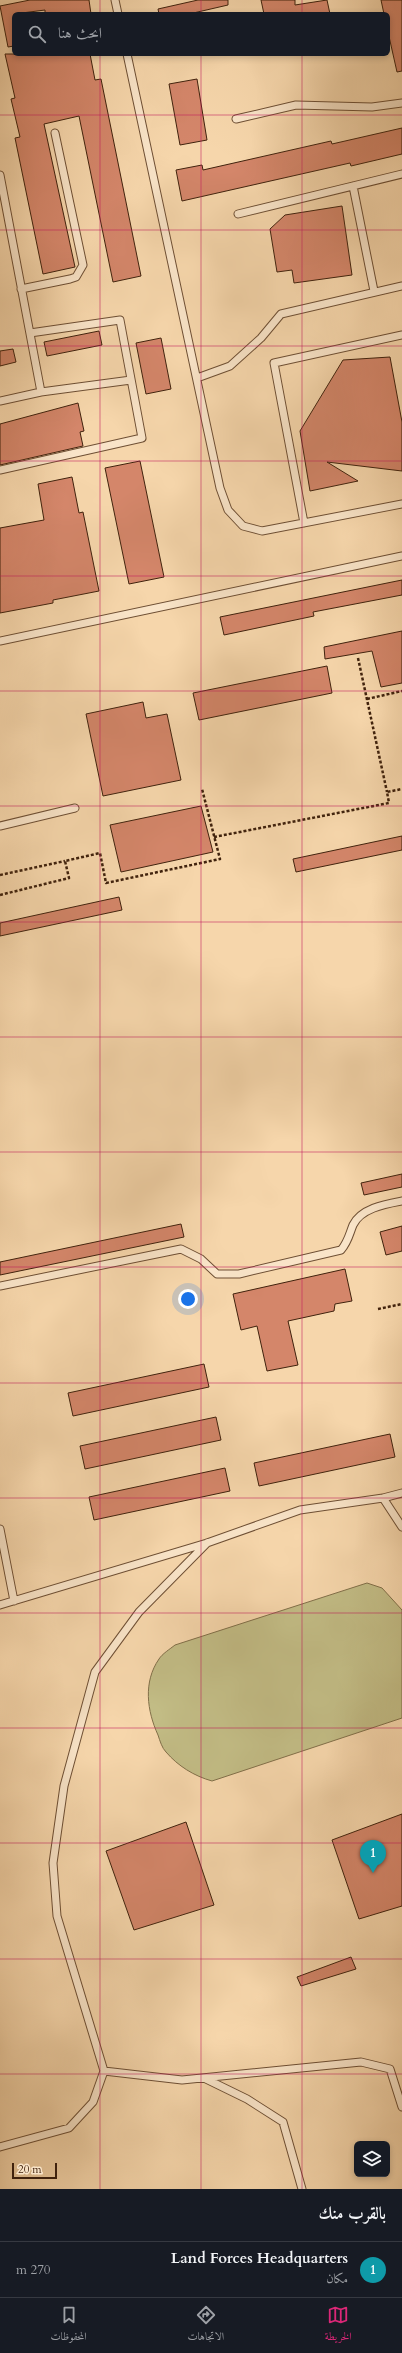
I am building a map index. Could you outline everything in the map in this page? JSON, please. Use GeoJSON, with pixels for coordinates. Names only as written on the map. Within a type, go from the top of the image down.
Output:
{"type":"FeatureCollection","features":[{"type":"Feature","properties":{"kind":"lane"},"geometry":{"type":"LineString","coordinates":[[115,0],[118,12]]}},
{"type":"Feature","properties":{"kind":"lane"},"geometry":{"type":"LineString","coordinates":[[127,56],[220,488],[228,510],[243,526],[262,531],[402,504]]}},
{"type":"Feature","properties":{"kind":"lane"},"geometry":{"type":"LineString","coordinates":[[236,119],[296,106],[372,107],[402,103]]}},
{"type":"Feature","properties":{"kind":"lane"},"geometry":{"type":"LineString","coordinates":[[21,289],[76,277],[84,265],[55,133]]}},
{"type":"Feature","properties":{"kind":"lane"},"geometry":{"type":"LineString","coordinates":[[238,214],[402,174]]}},
{"type":"Feature","properties":{"kind":"lane"},"geometry":{"type":"LineString","coordinates":[[0,176],[41,392]]}},
{"type":"Feature","properties":{"kind":"lane"},"geometry":{"type":"LineString","coordinates":[[353,186],[374,291]]}},
{"type":"Feature","properties":{"kind":"lane"},"geometry":{"type":"LineString","coordinates":[[197,378],[230,366],[261,338],[281,314],[374,291],[402,286]]}},
{"type":"Feature","properties":{"kind":"lane"},"geometry":{"type":"LineString","coordinates":[[0,470],[142,438],[120,320],[30,333]]}},
{"type":"Feature","properties":{"kind":"lane"},"geometry":{"type":"LineString","coordinates":[[304,523],[274,363],[402,336]]}},
{"type":"Feature","properties":{"kind":"lane"},"geometry":{"type":"LineString","coordinates":[[0,401],[41,392],[131,380]]}},
{"type":"Feature","properties":{"kind":"lane"},"geometry":{"type":"LineString","coordinates":[[0,641],[402,556]]}},
{"type":"Feature","properties":{"kind":"lane"},"geometry":{"type":"LineString","coordinates":[[0,826],[75,808]]}},
{"type":"Feature","properties":{"kind":"lane"},"geometry":{"type":"LineString","coordinates":[[0,1286],[181,1249],[202,1259],[217,1274],[239,1274],[341,1250],[350,1239],[354,1224],[373,1207],[402,1201]]}},
{"type":"Feature","properties":{"kind":"lane"},"geometry":{"type":"LineString","coordinates":[[0,1605],[207,1543],[300,1510],[383,1498],[402,1493]]}},
{"type":"Feature","properties":{"kind":"lane"},"geometry":{"type":"LineString","coordinates":[[383,1498],[402,1527]]}},
{"type":"Feature","properties":{"kind":"lane"},"geometry":{"type":"LineString","coordinates":[[0,1529],[14,1601]]}},
{"type":"Feature","properties":{"kind":"lane"},"geometry":{"type":"LineString","coordinates":[[0,2146],[69,2128],[93,2102],[104,2071],[57,1916],[53,1863],[64,1786],[95,1672],[139,1612],[207,1543]]}},
{"type":"Feature","properties":{"kind":"lane"},"geometry":{"type":"LineString","coordinates":[[104,2071],[182,2080],[206,2079],[361,2062],[390,2069],[402,2107]]}},
{"type":"Feature","properties":{"kind":"lane"},"geometry":{"type":"LineString","coordinates":[[206,2079],[247,2099],[283,2122],[302,2189]]}},
{"type":"Feature","properties":{"kind":"path"},"geometry":{"type":"LineString","coordinates":[[214,837],[389,803],[358,658]]}},
{"type":"Feature","properties":{"kind":"path"},"geometry":{"type":"LineString","coordinates":[[367,700],[402,691]]}},
{"type":"Feature","properties":{"kind":"path"},"geometry":{"type":"LineString","coordinates":[[0,875],[100,852],[106,883],[220,859],[202,789]]}},
{"type":"Feature","properties":{"kind":"path"},"geometry":{"type":"LineString","coordinates":[[387,792],[402,789]]}},
{"type":"Feature","properties":{"kind":"path"},"geometry":{"type":"LineString","coordinates":[[0,895],[69,878],[64,861]]}},
{"type":"Feature","properties":{"kind":"path"},"geometry":{"type":"LineString","coordinates":[[378,1309],[402,1304]]}},
{"type":"Feature","properties":{"kind":"shaded area"},"geometry":{"type":"Polygon","coordinates":[[[367,1583],[382,1588],[402,1610],[402,1718],[212,1781],[187,1770],[176,1762],[165,1750],[160,1742],[154,1726],[148,1697],[154,1668],[164,1653],[175,1645],[367,1583]]]}},
{"type":"Feature","properties":{"kind":"building"},"geometry":{"type":"Polygon","coordinates":[[[30,0],[89,0],[91,12],[45,12],[45,10],[12,12],[12,46],[8,47],[0,6],[30,0]]]}},
{"type":"Feature","properties":{"kind":"building"},"geometry":{"type":"Polygon","coordinates":[[[198,0],[228,0],[228,5],[198,12],[159,12],[158,9],[198,0]]]}},
{"type":"Feature","properties":{"kind":"building"},"geometry":{"type":"Polygon","coordinates":[[[261,0],[295,0],[295,5],[327,0],[330,12],[264,12],[261,0]]]}},
{"type":"Feature","properties":{"kind":"building"},"geometry":{"type":"Polygon","coordinates":[[[381,0],[402,0],[402,71],[397,72],[390,41],[390,12],[384,12],[381,0]]]}},
{"type":"Feature","properties":{"kind":"building"},"geometry":{"type":"Polygon","coordinates":[[[5,54],[12,54],[12,56],[90,56],[95,80],[101,79],[141,276],[113,282],[79,116],[44,124],[75,267],[43,274],[15,138],[20,137],[11,99],[15,98],[5,54]]]}},
{"type":"Feature","properties":{"kind":"building"},"geometry":{"type":"Polygon","coordinates":[[[197,79],[207,140],[180,145],[169,84],[197,79]]]}},
{"type":"Feature","properties":{"kind":"building"},"geometry":{"type":"Polygon","coordinates":[[[402,128],[402,154],[351,166],[350,163],[182,201],[176,170],[202,165],[203,170],[331,141],[332,144],[402,128]]]}},
{"type":"Feature","properties":{"kind":"building"},"geometry":{"type":"Polygon","coordinates":[[[342,206],[352,275],[294,283],[292,270],[277,272],[270,229],[285,215],[342,206]]]}},
{"type":"Feature","properties":{"kind":"building"},"geometry":{"type":"Polygon","coordinates":[[[99,331],[102,345],[47,356],[44,342],[99,331]]]}},
{"type":"Feature","properties":{"kind":"building"},"geometry":{"type":"Polygon","coordinates":[[[161,338],[171,389],[146,394],[136,343],[161,338]]]}},
{"type":"Feature","properties":{"kind":"building"},"geometry":{"type":"Polygon","coordinates":[[[13,349],[16,362],[0,366],[0,351],[13,349]]]}},
{"type":"Feature","properties":{"kind":"building"},"geometry":{"type":"Polygon","coordinates":[[[390,357],[402,422],[402,471],[327,462],[358,481],[310,491],[300,431],[343,360],[390,357]]]}},
{"type":"Feature","properties":{"kind":"building"},"geometry":{"type":"Polygon","coordinates":[[[78,403],[84,431],[80,432],[83,446],[0,465],[0,424],[78,403]]]}},
{"type":"Feature","properties":{"kind":"building"},"geometry":{"type":"Polygon","coordinates":[[[140,461],[164,577],[129,584],[105,468],[140,461]]]}},
{"type":"Feature","properties":{"kind":"building"},"geometry":{"type":"Polygon","coordinates":[[[72,477],[79,513],[83,512],[99,591],[53,600],[53,603],[0,613],[0,528],[44,520],[38,484],[72,477]]]}},
{"type":"Feature","properties":{"kind":"building"},"geometry":{"type":"Polygon","coordinates":[[[402,580],[402,595],[313,612],[314,616],[224,635],[220,617],[402,580]]]}},
{"type":"Feature","properties":{"kind":"building"},"geometry":{"type":"Polygon","coordinates":[[[402,631],[402,683],[381,687],[372,651],[325,659],[324,647],[402,631]]]}},
{"type":"Feature","properties":{"kind":"building"},"geometry":{"type":"Polygon","coordinates":[[[327,666],[332,693],[199,720],[193,693],[327,666]]]}},
{"type":"Feature","properties":{"kind":"building"},"geometry":{"type":"Polygon","coordinates":[[[143,702],[146,718],[167,714],[181,780],[103,796],[86,714],[143,702]]]}},
{"type":"Feature","properties":{"kind":"building"},"geometry":{"type":"Polygon","coordinates":[[[201,806],[213,852],[121,872],[110,825],[201,806]]]}},
{"type":"Feature","properties":{"kind":"building"},"geometry":{"type":"Polygon","coordinates":[[[402,836],[402,850],[296,872],[293,859],[402,836]]]}},
{"type":"Feature","properties":{"kind":"building"},"geometry":{"type":"Polygon","coordinates":[[[119,897],[122,910],[0,936],[0,923],[119,897]]]}},
{"type":"Feature","properties":{"kind":"building"},"geometry":{"type":"Polygon","coordinates":[[[402,1174],[402,1187],[364,1195],[361,1183],[402,1174]]]}},
{"type":"Feature","properties":{"kind":"building"},"geometry":{"type":"Polygon","coordinates":[[[181,1224],[184,1237],[0,1275],[0,1262],[181,1224]]]}},
{"type":"Feature","properties":{"kind":"building"},"geometry":{"type":"Polygon","coordinates":[[[402,1226],[402,1251],[386,1255],[380,1232],[402,1226]]]}},
{"type":"Feature","properties":{"kind":"building"},"geometry":{"type":"Polygon","coordinates":[[[345,1269],[352,1301],[335,1304],[334,1311],[288,1321],[298,1365],[267,1371],[257,1326],[241,1330],[233,1294],[345,1269]]]}},
{"type":"Feature","properties":{"kind":"building"},"geometry":{"type":"Polygon","coordinates":[[[204,1364],[209,1387],[73,1416],[68,1393],[204,1364]]]}},
{"type":"Feature","properties":{"kind":"building"},"geometry":{"type":"Polygon","coordinates":[[[216,1417],[221,1440],[85,1469],[80,1446],[216,1417]]]}},
{"type":"Feature","properties":{"kind":"building"},"geometry":{"type":"Polygon","coordinates":[[[390,1434],[395,1457],[259,1486],[254,1463],[390,1434]]]}},
{"type":"Feature","properties":{"kind":"building"},"geometry":{"type":"Polygon","coordinates":[[[225,1468],[230,1491],[94,1520],[89,1497],[225,1468]]]}},
{"type":"Feature","properties":{"kind":"building"},"geometry":{"type":"Polygon","coordinates":[[[402,1814],[402,1906],[359,1919],[332,1840],[402,1814]]]}},
{"type":"Feature","properties":{"kind":"building"},"geometry":{"type":"Polygon","coordinates":[[[186,1822],[214,1905],[134,1930],[106,1851],[186,1822]]]}},
{"type":"Feature","properties":{"kind":"building"},"geometry":{"type":"Polygon","coordinates":[[[351,1957],[356,1969],[301,1986],[297,1977],[351,1957]]]}},
{"type":"Feature","properties":{"kind":"place","name":"Land Forces Headquarters"},"geometry":{"type":"Point","coordinates":[373,1873]}}]}
